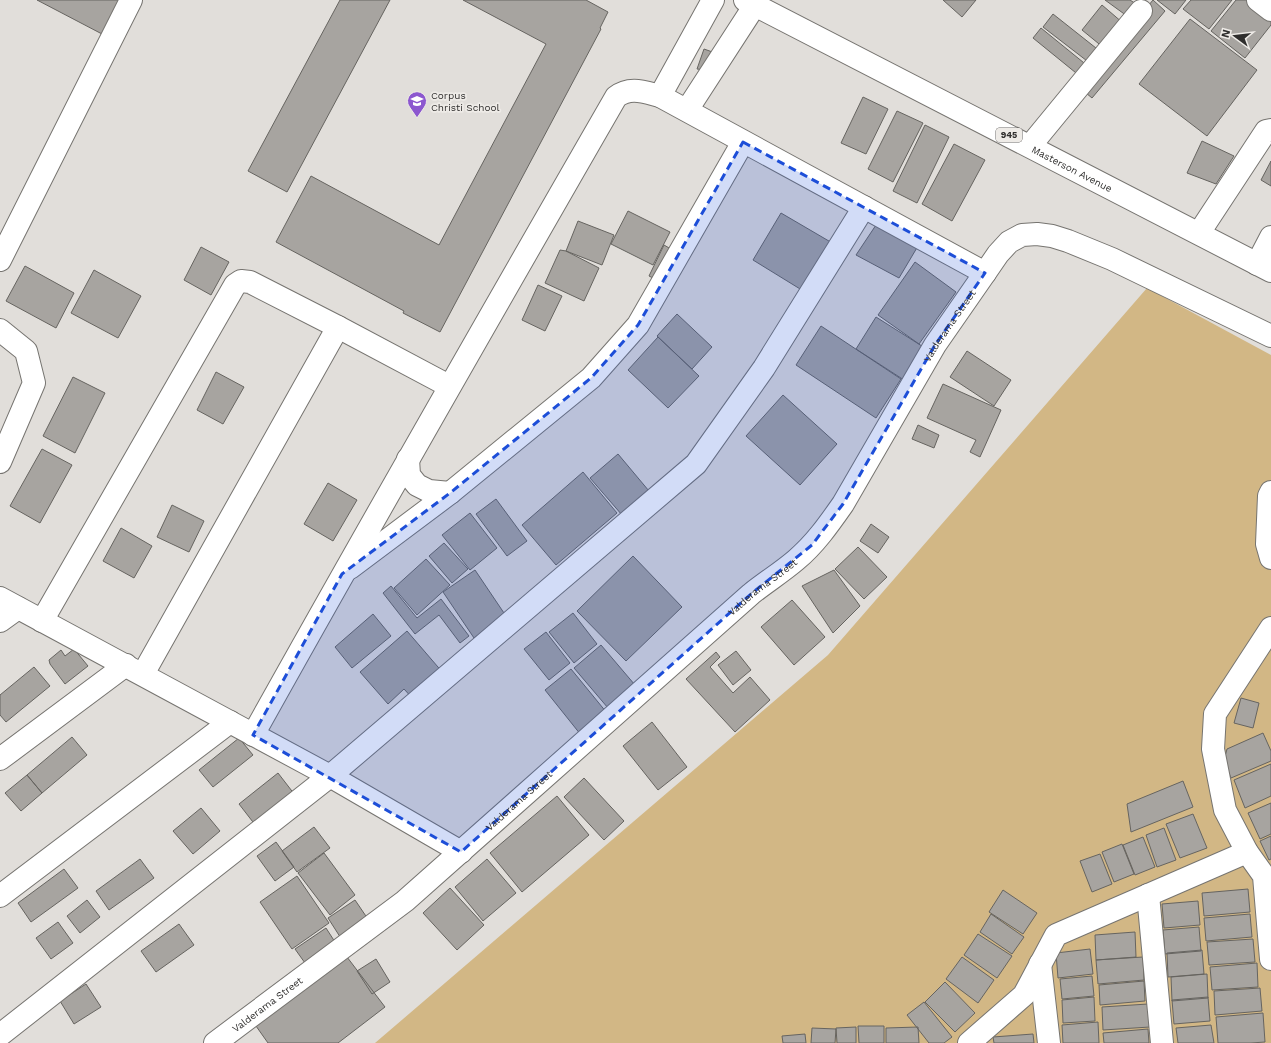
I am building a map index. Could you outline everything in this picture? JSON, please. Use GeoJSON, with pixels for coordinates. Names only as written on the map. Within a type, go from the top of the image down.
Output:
{"type":"FeatureCollection","features":[{"type":"Feature","properties":{"kind":"street"},"geometry":{"type":"LineString","coordinates":[[0,260],[131,0]]}},
{"type":"Feature","properties":{"kind":"street"},"geometry":{"type":"LineString","coordinates":[[660,96],[713,0]]}},
{"type":"Feature","properties":{"kind":"street"},"geometry":{"type":"LineString","coordinates":[[1258,0],[1271,10]]}},
{"type":"Feature","properties":{"kind":"street"},"geometry":{"type":"LineString","coordinates":[[687,110],[750,2]]}},
{"type":"Feature","properties":{"kind":"street","name":"Masterson Avenue"},"geometry":{"type":"LineString","coordinates":[[750,2],[1199,232],[1264,267]]}},
{"type":"Feature","properties":{"kind":"street"},"geometry":{"type":"LineString","coordinates":[[1030,146],[1141,11]]}},
{"type":"Feature","properties":{"kind":"street"},"geometry":{"type":"LineString","coordinates":[[253,735],[342,574],[616,97],[623,92],[634,90],[660,96],[985,273]]}},
{"type":"Feature","properties":{"kind":"street"},"geometry":{"type":"LineString","coordinates":[[1199,232],[1266,131],[1271,130]]}},
{"type":"Feature","properties":{"kind":"street"},"geometry":{"type":"LineString","coordinates":[[342,574],[450,493],[591,378],[638,325],[743,142]]}},
{"type":"Feature","properties":{"kind":"street"},"geometry":{"type":"LineString","coordinates":[[0,1035],[330,776],[696,464],[764,368],[864,207]]}},
{"type":"Feature","properties":{"kind":"street","name":"Valderama Street"},"geometry":{"type":"LineString","coordinates":[[215,1043],[405,901],[751,594],[795,561],[812,545],[828,527],[844,504],[935,345],[998,254],[1009,242],[1022,235],[1037,234],[1052,236],[1068,241],[1112,259],[1271,336]]}},
{"type":"Feature","properties":{"kind":"street"},"geometry":{"type":"LineString","coordinates":[[1264,267],[1271,237]]}},
{"type":"Feature","properties":{"kind":"street"},"geometry":{"type":"LineString","coordinates":[[42,621],[235,285],[242,281],[250,282],[450,386]]}},
{"type":"Feature","properties":{"kind":"street"},"geometry":{"type":"LineString","coordinates":[[0,759],[134,670],[338,327]]}},
{"type":"Feature","properties":{"kind":"street"},"geometry":{"type":"LineString","coordinates":[[0,330],[26,351],[34,383],[0,462]]}},
{"type":"Feature","properties":{"kind":"street"},"geometry":{"type":"LineString","coordinates":[[408,459],[409,475],[417,485],[429,491],[450,493]]}},
{"type":"Feature","properties":{"kind":"street"},"geometry":{"type":"LineString","coordinates":[[1271,492],[1269,496],[1267,544],[1271,558]]}},
{"type":"Feature","properties":{"kind":"street"},"geometry":{"type":"LineString","coordinates":[[0,621],[9,603],[330,776],[461,852]]}},
{"type":"Feature","properties":{"kind":"street"},"geometry":{"type":"LineString","coordinates":[[1271,628],[1215,714],[1213,749],[1225,810],[1247,852],[1264,876],[1271,959]]}},
{"type":"Feature","properties":{"kind":"street"},"geometry":{"type":"LineString","coordinates":[[0,896],[230,722]]}},
{"type":"Feature","properties":{"kind":"street"},"geometry":{"type":"LineString","coordinates":[[969,1043],[1024,995],[1056,935],[1247,852]]}},
{"type":"Feature","properties":{"kind":"street"},"geometry":{"type":"LineString","coordinates":[[1148,895],[1162,1043]]}},
{"type":"Feature","properties":{"kind":"street"},"geometry":{"type":"LineString","coordinates":[[1040,964],[1049,1043]]}},
{"type":"Feature","properties":{"kind":"highlighted area"},"geometry":{"type":"Polygon","coordinates":[[[743,142],[985,273],[935,345],[843,504],[812,545],[751,594],[461,852],[253,735],[342,574],[450,493],[591,378],[638,325],[743,142]]]}},
{"type":"Feature","properties":{"kind":"shaded area"},"geometry":{"type":"Polygon","coordinates":[[[1147,288],[1271,355],[1271,1043],[375,1043],[828,655],[1147,288]]]}},
{"type":"Feature","properties":{"kind":"building"},"geometry":{"type":"Polygon","coordinates":[[[37,0],[120,0],[102,34],[37,0]]]}},
{"type":"Feature","properties":{"kind":"building"},"geometry":{"type":"Polygon","coordinates":[[[340,0],[390,0],[287,192],[248,171],[340,0]]]}},
{"type":"Feature","properties":{"kind":"building"},"geometry":{"type":"Polygon","coordinates":[[[463,0],[586,0],[608,12],[600,28],[601,29],[440,332],[276,242],[311,176],[439,245],[546,44],[463,0]]]}},
{"type":"Feature","properties":{"kind":"building"},"geometry":{"type":"Polygon","coordinates":[[[943,0],[976,0],[962,17],[943,0]]]}},
{"type":"Feature","properties":{"kind":"building"},"geometry":{"type":"Polygon","coordinates":[[[1105,0],[1130,0],[1136,4],[1127,16],[1105,0]]]}},
{"type":"Feature","properties":{"kind":"building"},"geometry":{"type":"Polygon","coordinates":[[[1153,0],[1165,11],[1092,98],[1080,88],[1153,0]]]}},
{"type":"Feature","properties":{"kind":"building"},"geometry":{"type":"Polygon","coordinates":[[[1157,0],[1186,0],[1175,14],[1157,0]]]}},
{"type":"Feature","properties":{"kind":"building"},"geometry":{"type":"Polygon","coordinates":[[[1191,0],[1232,0],[1209,29],[1183,9],[1191,0]]]}},
{"type":"Feature","properties":{"kind":"building"},"geometry":{"type":"Polygon","coordinates":[[[1236,0],[1246,0],[1271,20],[1271,25],[1245,58],[1211,31],[1236,0]]]}},
{"type":"Feature","properties":{"kind":"building"},"geometry":{"type":"Polygon","coordinates":[[[1102,5],[1123,23],[1104,48],[1082,30],[1102,5]]]}},
{"type":"Feature","properties":{"kind":"building"},"geometry":{"type":"Polygon","coordinates":[[[1053,14],[1101,52],[1091,64],[1043,27],[1053,14]]]}},
{"type":"Feature","properties":{"kind":"building"},"geometry":{"type":"Polygon","coordinates":[[[1190,19],[1257,70],[1207,136],[1139,84],[1190,19]]]}},
{"type":"Feature","properties":{"kind":"building"},"geometry":{"type":"Polygon","coordinates":[[[1041,28],[1089,67],[1081,77],[1033,38],[1041,28]]]}},
{"type":"Feature","properties":{"kind":"building"},"geometry":{"type":"Polygon","coordinates":[[[704,49],[718,54],[706,70],[697,69],[704,49]]]}},
{"type":"Feature","properties":{"kind":"building"},"geometry":{"type":"Polygon","coordinates":[[[863,97],[888,109],[866,154],[841,143],[863,97]]]}},
{"type":"Feature","properties":{"kind":"building"},"geometry":{"type":"Polygon","coordinates":[[[897,111],[923,123],[893,182],[868,169],[897,111]]]}},
{"type":"Feature","properties":{"kind":"building"},"geometry":{"type":"Polygon","coordinates":[[[925,125],[949,137],[917,203],[893,191],[925,125]]]}},
{"type":"Feature","properties":{"kind":"building"},"geometry":{"type":"Polygon","coordinates":[[[1202,141],[1234,156],[1216,184],[1187,173],[1202,141]]]}},
{"type":"Feature","properties":{"kind":"building"},"geometry":{"type":"Polygon","coordinates":[[[954,144],[985,160],[952,221],[922,204],[954,144]]]}},
{"type":"Feature","properties":{"kind":"building"},"geometry":{"type":"Polygon","coordinates":[[[1271,161],[1271,186],[1261,180],[1271,161]]]}},
{"type":"Feature","properties":{"kind":"building"},"geometry":{"type":"Polygon","coordinates":[[[628,211],[670,232],[653,265],[611,244],[628,211]]]}},
{"type":"Feature","properties":{"kind":"building"},"geometry":{"type":"Polygon","coordinates":[[[781,213],[834,244],[805,292],[753,260],[781,213]]]}},
{"type":"Feature","properties":{"kind":"building"},"geometry":{"type":"Polygon","coordinates":[[[578,221],[614,235],[602,265],[566,251],[578,221]]]}},
{"type":"Feature","properties":{"kind":"building"},"geometry":{"type":"Polygon","coordinates":[[[878,222],[918,246],[899,278],[856,255],[878,222]]]}},
{"type":"Feature","properties":{"kind":"building"},"geometry":{"type":"Polygon","coordinates":[[[664,245],[676,252],[661,282],[649,276],[664,245]]]}},
{"type":"Feature","properties":{"kind":"building"},"geometry":{"type":"Polygon","coordinates":[[[201,247],[229,262],[211,295],[184,280],[201,247]]]}},
{"type":"Feature","properties":{"kind":"building"},"geometry":{"type":"Polygon","coordinates":[[[560,250],[566,251],[599,268],[584,301],[545,283],[560,250]]]}},
{"type":"Feature","properties":{"kind":"building"},"geometry":{"type":"Polygon","coordinates":[[[915,262],[956,292],[919,344],[878,315],[915,262]]]}},
{"type":"Feature","properties":{"kind":"building"},"geometry":{"type":"Polygon","coordinates":[[[25,266],[74,293],[56,328],[6,301],[25,266]]]}},
{"type":"Feature","properties":{"kind":"building"},"geometry":{"type":"Polygon","coordinates":[[[94,270],[141,296],[118,338],[71,313],[94,270]]]}},
{"type":"Feature","properties":{"kind":"building"},"geometry":{"type":"Polygon","coordinates":[[[538,285],[562,296],[545,331],[522,320],[538,285]]]}},
{"type":"Feature","properties":{"kind":"building"},"geometry":{"type":"Polygon","coordinates":[[[677,314],[712,347],[692,369],[657,336],[677,314]]]}},
{"type":"Feature","properties":{"kind":"building"},"geometry":{"type":"Polygon","coordinates":[[[876,317],[925,348],[904,380],[856,349],[876,317]]]}},
{"type":"Feature","properties":{"kind":"building"},"geometry":{"type":"Polygon","coordinates":[[[821,326],[901,379],[876,418],[796,365],[821,326]]]}},
{"type":"Feature","properties":{"kind":"building"},"geometry":{"type":"Polygon","coordinates":[[[658,337],[699,376],[668,408],[628,370],[658,337]]]}},
{"type":"Feature","properties":{"kind":"building"},"geometry":{"type":"Polygon","coordinates":[[[967,351],[1011,380],[994,406],[950,377],[967,351]]]}},
{"type":"Feature","properties":{"kind":"building"},"geometry":{"type":"Polygon","coordinates":[[[216,372],[244,387],[223,424],[197,410],[216,372]]]}},
{"type":"Feature","properties":{"kind":"building"},"geometry":{"type":"Polygon","coordinates":[[[73,377],[105,393],[75,453],[43,436],[73,377]]]}},
{"type":"Feature","properties":{"kind":"building"},"geometry":{"type":"Polygon","coordinates":[[[943,384],[1001,410],[980,457],[970,452],[976,440],[927,418],[943,384]]]}},
{"type":"Feature","properties":{"kind":"building"},"geometry":{"type":"Polygon","coordinates":[[[783,395],[837,444],[800,485],[746,436],[783,395]]]}},
{"type":"Feature","properties":{"kind":"building"},"geometry":{"type":"Polygon","coordinates":[[[918,425],[939,435],[934,448],[912,439],[918,425]]]}},
{"type":"Feature","properties":{"kind":"building"},"geometry":{"type":"Polygon","coordinates":[[[42,449],[72,465],[40,523],[10,506],[42,449]]]}},
{"type":"Feature","properties":{"kind":"building"},"geometry":{"type":"Polygon","coordinates":[[[618,454],[649,491],[622,515],[590,478],[618,454]]]}},
{"type":"Feature","properties":{"kind":"building"},"geometry":{"type":"Polygon","coordinates":[[[583,472],[617,513],[556,565],[522,525],[583,472]]]}},
{"type":"Feature","properties":{"kind":"building"},"geometry":{"type":"Polygon","coordinates":[[[328,483],[357,500],[333,541],[304,524],[328,483]]]}},
{"type":"Feature","properties":{"kind":"building"},"geometry":{"type":"Polygon","coordinates":[[[496,499],[527,541],[507,556],[476,514],[496,499]]]}},
{"type":"Feature","properties":{"kind":"building"},"geometry":{"type":"Polygon","coordinates":[[[172,505],[204,521],[189,552],[157,537],[172,505]]]}},
{"type":"Feature","properties":{"kind":"building"},"geometry":{"type":"Polygon","coordinates":[[[470,513],[497,548],[470,570],[442,535],[470,513]]]}},
{"type":"Feature","properties":{"kind":"building"},"geometry":{"type":"Polygon","coordinates":[[[871,524],[889,537],[878,553],[860,541],[871,524]]]}},
{"type":"Feature","properties":{"kind":"building"},"geometry":{"type":"Polygon","coordinates":[[[121,528],[152,546],[134,578],[103,561],[121,528]]]}},
{"type":"Feature","properties":{"kind":"building"},"geometry":{"type":"Polygon","coordinates":[[[444,543],[468,569],[452,583],[429,556],[444,543]]]}},
{"type":"Feature","properties":{"kind":"building"},"geometry":{"type":"Polygon","coordinates":[[[858,547],[887,577],[864,599],[835,569],[858,547]]]}},
{"type":"Feature","properties":{"kind":"building"},"geometry":{"type":"Polygon","coordinates":[[[633,556],[682,607],[626,661],[577,611],[633,556]]]}},
{"type":"Feature","properties":{"kind":"building"},"geometry":{"type":"Polygon","coordinates":[[[426,559],[450,585],[417,615],[394,588],[426,559]]]}},
{"type":"Feature","properties":{"kind":"building"},"geometry":{"type":"Polygon","coordinates":[[[475,570],[506,616],[474,638],[443,592],[475,570]]]}},
{"type":"Feature","properties":{"kind":"building"},"geometry":{"type":"Polygon","coordinates":[[[834,570],[860,606],[833,633],[802,586],[834,570]]]}},
{"type":"Feature","properties":{"kind":"building"},"geometry":{"type":"Polygon","coordinates":[[[391,586],[417,618],[441,599],[469,636],[460,643],[439,615],[415,634],[383,593],[391,586]]]}},
{"type":"Feature","properties":{"kind":"building"},"geometry":{"type":"Polygon","coordinates":[[[792,600],[825,637],[794,665],[761,627],[792,600]]]}},
{"type":"Feature","properties":{"kind":"building"},"geometry":{"type":"Polygon","coordinates":[[[573,613],[597,644],[574,663],[549,632],[573,613]]]}},
{"type":"Feature","properties":{"kind":"building"},"geometry":{"type":"Polygon","coordinates":[[[373,614],[391,636],[352,668],[335,647],[373,614]]]}},
{"type":"Feature","properties":{"kind":"building"},"geometry":{"type":"Polygon","coordinates":[[[407,631],[444,674],[414,700],[404,689],[388,704],[360,672],[407,631]]]}},
{"type":"Feature","properties":{"kind":"building"},"geometry":{"type":"Polygon","coordinates":[[[546,632],[570,663],[549,680],[524,649],[546,632]]]}},
{"type":"Feature","properties":{"kind":"building"},"geometry":{"type":"Polygon","coordinates":[[[601,645],[635,685],[608,708],[574,668],[601,645]]]}},
{"type":"Feature","properties":{"kind":"building"},"geometry":{"type":"Polygon","coordinates":[[[74,649],[88,666],[65,684],[50,664],[49,660],[61,650],[65,656],[74,649]]]}},
{"type":"Feature","properties":{"kind":"building"},"geometry":{"type":"Polygon","coordinates":[[[736,651],[751,670],[733,685],[718,665],[736,651]]]}},
{"type":"Feature","properties":{"kind":"building"},"geometry":{"type":"Polygon","coordinates":[[[716,652],[720,657],[710,667],[733,693],[750,677],[770,700],[735,732],[686,679],[716,652]]]}},
{"type":"Feature","properties":{"kind":"building"},"geometry":{"type":"Polygon","coordinates":[[[34,667],[50,686],[6,722],[0,715],[0,695],[34,667]]]}},
{"type":"Feature","properties":{"kind":"building"},"geometry":{"type":"Polygon","coordinates":[[[571,669],[607,713],[581,735],[545,690],[571,669]]]}},
{"type":"Feature","properties":{"kind":"building"},"geometry":{"type":"Polygon","coordinates":[[[1241,698],[1259,703],[1253,728],[1234,723],[1241,698]]]}},
{"type":"Feature","properties":{"kind":"building"},"geometry":{"type":"Polygon","coordinates":[[[652,722],[687,767],[658,790],[623,746],[652,722]]]}},
{"type":"Feature","properties":{"kind":"building"},"geometry":{"type":"Polygon","coordinates":[[[1263,733],[1271,751],[1271,761],[1231,778],[1224,760],[1227,749],[1263,733]]]}},
{"type":"Feature","properties":{"kind":"building"},"geometry":{"type":"Polygon","coordinates":[[[72,737],[87,755],[42,793],[27,775],[72,737]]]}},
{"type":"Feature","properties":{"kind":"building"},"geometry":{"type":"Polygon","coordinates":[[[239,738],[253,755],[213,787],[199,770],[239,738]]]}},
{"type":"Feature","properties":{"kind":"building"},"geometry":{"type":"Polygon","coordinates":[[[1271,764],[1271,796],[1245,808],[1234,780],[1271,764]]]}},
{"type":"Feature","properties":{"kind":"building"},"geometry":{"type":"Polygon","coordinates":[[[278,773],[295,795],[256,826],[239,804],[278,773]]]}},
{"type":"Feature","properties":{"kind":"building"},"geometry":{"type":"Polygon","coordinates":[[[27,775],[42,793],[21,811],[5,793],[27,775]]]}},
{"type":"Feature","properties":{"kind":"building"},"geometry":{"type":"Polygon","coordinates":[[[584,778],[624,821],[604,840],[564,797],[584,778]]]}},
{"type":"Feature","properties":{"kind":"building"},"geometry":{"type":"Polygon","coordinates":[[[1183,781],[1193,807],[1131,832],[1127,804],[1183,781]]]}},
{"type":"Feature","properties":{"kind":"building"},"geometry":{"type":"Polygon","coordinates":[[[557,796],[589,835],[522,892],[490,853],[557,796]]]}},
{"type":"Feature","properties":{"kind":"building"},"geometry":{"type":"Polygon","coordinates":[[[1271,803],[1271,834],[1260,839],[1248,813],[1271,803]]]}},
{"type":"Feature","properties":{"kind":"building"},"geometry":{"type":"Polygon","coordinates":[[[201,808],[220,831],[193,854],[173,831],[201,808]]]}},
{"type":"Feature","properties":{"kind":"building"},"geometry":{"type":"Polygon","coordinates":[[[1193,814],[1207,848],[1180,858],[1166,824],[1193,814]]]}},
{"type":"Feature","properties":{"kind":"building"},"geometry":{"type":"Polygon","coordinates":[[[314,827],[330,848],[297,872],[282,851],[314,827]]]}},
{"type":"Feature","properties":{"kind":"building"},"geometry":{"type":"Polygon","coordinates":[[[1164,828],[1176,860],[1157,867],[1146,835],[1164,828]]]}},
{"type":"Feature","properties":{"kind":"building"},"geometry":{"type":"Polygon","coordinates":[[[1271,836],[1271,859],[1269,860],[1260,841],[1271,836]]]}},
{"type":"Feature","properties":{"kind":"building"},"geometry":{"type":"Polygon","coordinates":[[[1143,837],[1155,867],[1135,875],[1123,845],[1143,837]]]}},
{"type":"Feature","properties":{"kind":"building"},"geometry":{"type":"Polygon","coordinates":[[[276,842],[294,867],[275,881],[257,856],[276,842]]]}},
{"type":"Feature","properties":{"kind":"building"},"geometry":{"type":"Polygon","coordinates":[[[1122,844],[1134,874],[1114,882],[1102,852],[1122,844]]]}},
{"type":"Feature","properties":{"kind":"building"},"geometry":{"type":"Polygon","coordinates":[[[324,853],[355,895],[330,915],[298,873],[324,853]]]}},
{"type":"Feature","properties":{"kind":"building"},"geometry":{"type":"Polygon","coordinates":[[[1100,854],[1112,884],[1092,892],[1080,861],[1100,854]]]}},
{"type":"Feature","properties":{"kind":"building"},"geometry":{"type":"Polygon","coordinates":[[[140,859],[154,878],[109,910],[96,891],[140,859]]]}},
{"type":"Feature","properties":{"kind":"building"},"geometry":{"type":"Polygon","coordinates":[[[487,859],[516,893],[483,921],[455,887],[487,859]]]}},
{"type":"Feature","properties":{"kind":"building"},"geometry":{"type":"Polygon","coordinates":[[[64,869],[78,888],[31,922],[18,903],[64,869]]]}},
{"type":"Feature","properties":{"kind":"building"},"geometry":{"type":"Polygon","coordinates":[[[297,876],[329,923],[292,949],[260,902],[297,876]]]}},
{"type":"Feature","properties":{"kind":"building"},"geometry":{"type":"Polygon","coordinates":[[[450,888],[484,925],[457,950],[423,913],[450,888]]]}},
{"type":"Feature","properties":{"kind":"building"},"geometry":{"type":"Polygon","coordinates":[[[1248,889],[1250,912],[1204,916],[1202,893],[1248,889]]]}},
{"type":"Feature","properties":{"kind":"building"},"geometry":{"type":"Polygon","coordinates":[[[1003,890],[1037,913],[1023,934],[989,912],[1003,890]]]}},
{"type":"Feature","properties":{"kind":"building"},"geometry":{"type":"Polygon","coordinates":[[[87,900],[100,917],[80,933],[67,916],[87,900]]]}},
{"type":"Feature","properties":{"kind":"building"},"geometry":{"type":"Polygon","coordinates":[[[355,900],[372,925],[344,943],[328,918],[355,900]]]}},
{"type":"Feature","properties":{"kind":"building"},"geometry":{"type":"Polygon","coordinates":[[[1198,901],[1200,925],[1164,928],[1162,904],[1198,901]]]}},
{"type":"Feature","properties":{"kind":"building"},"geometry":{"type":"Polygon","coordinates":[[[991,914],[1024,937],[1012,954],[980,932],[991,914]]]}},
{"type":"Feature","properties":{"kind":"building"},"geometry":{"type":"Polygon","coordinates":[[[1250,914],[1252,937],[1206,941],[1204,918],[1250,914]]]}},
{"type":"Feature","properties":{"kind":"building"},"geometry":{"type":"Polygon","coordinates":[[[58,922],[73,943],[51,959],[36,938],[58,922]]]}},
{"type":"Feature","properties":{"kind":"building"},"geometry":{"type":"Polygon","coordinates":[[[179,924],[194,945],[156,972],[141,951],[179,924]]]}},
{"type":"Feature","properties":{"kind":"building"},"geometry":{"type":"Polygon","coordinates":[[[1199,927],[1201,951],[1165,954],[1163,930],[1199,927]]]}},
{"type":"Feature","properties":{"kind":"building"},"geometry":{"type":"Polygon","coordinates":[[[326,928],[335,942],[305,963],[295,949],[326,928]]]}},
{"type":"Feature","properties":{"kind":"building"},"geometry":{"type":"Polygon","coordinates":[[[1135,932],[1136,957],[1096,960],[1095,935],[1135,932]]]}},
{"type":"Feature","properties":{"kind":"building"},"geometry":{"type":"Polygon","coordinates":[[[978,934],[1012,956],[997,978],[964,955],[978,934]]]}},
{"type":"Feature","properties":{"kind":"building"},"geometry":{"type":"Polygon","coordinates":[[[1253,939],[1255,962],[1209,965],[1207,942],[1253,939]]]}},
{"type":"Feature","properties":{"kind":"building"},"geometry":{"type":"Polygon","coordinates":[[[1090,949],[1093,974],[1058,978],[1056,953],[1090,949]]]}},
{"type":"Feature","properties":{"kind":"building"},"geometry":{"type":"Polygon","coordinates":[[[1202,950],[1204,974],[1168,977],[1167,953],[1202,950]]]}},
{"type":"Feature","properties":{"kind":"building"},"geometry":{"type":"Polygon","coordinates":[[[347,957],[385,1007],[338,1043],[268,1043],[256,1026],[347,957]]]}},
{"type":"Feature","properties":{"kind":"building"},"geometry":{"type":"Polygon","coordinates":[[[962,957],[994,980],[978,1003],[946,979],[962,957]]]}},
{"type":"Feature","properties":{"kind":"building"},"geometry":{"type":"Polygon","coordinates":[[[1143,957],[1144,980],[1098,984],[1096,960],[1143,957]]]}},
{"type":"Feature","properties":{"kind":"building"},"geometry":{"type":"Polygon","coordinates":[[[376,959],[390,982],[372,994],[357,971],[376,959]]]}},
{"type":"Feature","properties":{"kind":"building"},"geometry":{"type":"Polygon","coordinates":[[[1257,963],[1258,987],[1212,990],[1210,967],[1257,963]]]}},
{"type":"Feature","properties":{"kind":"building"},"geometry":{"type":"Polygon","coordinates":[[[1207,974],[1208,998],[1172,1001],[1171,977],[1207,974]]]}},
{"type":"Feature","properties":{"kind":"building"},"geometry":{"type":"Polygon","coordinates":[[[1092,976],[1094,996],[1062,999],[1060,979],[1092,976]]]}},
{"type":"Feature","properties":{"kind":"building"},"geometry":{"type":"Polygon","coordinates":[[[1144,981],[1145,1001],[1100,1005],[1099,985],[1144,981]]]}},
{"type":"Feature","properties":{"kind":"building"},"geometry":{"type":"Polygon","coordinates":[[[945,982],[975,1013],[955,1032],[925,1002],[945,982]]]}},
{"type":"Feature","properties":{"kind":"building"},"geometry":{"type":"Polygon","coordinates":[[[86,984],[101,1007],[74,1024],[60,1001],[86,984]]]}},
{"type":"Feature","properties":{"kind":"building"},"geometry":{"type":"Polygon","coordinates":[[[1260,988],[1262,1011],[1215,1015],[1214,991],[1260,988]]]}},
{"type":"Feature","properties":{"kind":"building"},"geometry":{"type":"Polygon","coordinates":[[[1094,997],[1095,1021],[1063,1023],[1062,1000],[1094,997]]]}},
{"type":"Feature","properties":{"kind":"building"},"geometry":{"type":"Polygon","coordinates":[[[1208,997],[1210,1021],[1174,1024],[1172,1000],[1208,997]]]}},
{"type":"Feature","properties":{"kind":"building"},"geometry":{"type":"Polygon","coordinates":[[[924,1002],[952,1037],[944,1043],[929,1043],[907,1015],[924,1002]]]}},
{"type":"Feature","properties":{"kind":"building"},"geometry":{"type":"Polygon","coordinates":[[[1148,1004],[1150,1027],[1103,1030],[1102,1007],[1148,1004]]]}},
{"type":"Feature","properties":{"kind":"building"},"geometry":{"type":"Polygon","coordinates":[[[1263,1013],[1265,1042],[1218,1043],[1216,1017],[1263,1013]]]}},
{"type":"Feature","properties":{"kind":"building"},"geometry":{"type":"Polygon","coordinates":[[[1098,1022],[1099,1043],[1063,1043],[1062,1025],[1098,1022]]]}},
{"type":"Feature","properties":{"kind":"building"},"geometry":{"type":"Polygon","coordinates":[[[1211,1025],[1214,1043],[1178,1043],[1176,1028],[1211,1025]]]}},
{"type":"Feature","properties":{"kind":"building"},"geometry":{"type":"Polygon","coordinates":[[[858,1026],[884,1026],[884,1043],[859,1043],[858,1026]]]}},
{"type":"Feature","properties":{"kind":"building"},"geometry":{"type":"Polygon","coordinates":[[[856,1027],[856,1043],[837,1043],[836,1028],[856,1027]]]}},
{"type":"Feature","properties":{"kind":"building"},"geometry":{"type":"Polygon","coordinates":[[[918,1027],[919,1043],[886,1043],[886,1028],[918,1027]]]}},
{"type":"Feature","properties":{"kind":"building"},"geometry":{"type":"Polygon","coordinates":[[[812,1028],[836,1029],[835,1043],[811,1043],[812,1028]]]}},
{"type":"Feature","properties":{"kind":"building"},"geometry":{"type":"Polygon","coordinates":[[[1148,1029],[1149,1043],[1104,1043],[1103,1033],[1148,1029]]]}},
{"type":"Feature","properties":{"kind":"building"},"geometry":{"type":"Polygon","coordinates":[[[805,1034],[806,1043],[783,1043],[782,1036],[805,1034]]]}},
{"type":"Feature","properties":{"kind":"building"},"geometry":{"type":"Polygon","coordinates":[[[1033,1034],[1034,1043],[994,1043],[993,1037],[1033,1034]]]}},
{"type":"Feature","properties":{"kind":"place","name":"Corpus Christi School"},"geometry":{"type":"Point","coordinates":[417,118]}}]}
